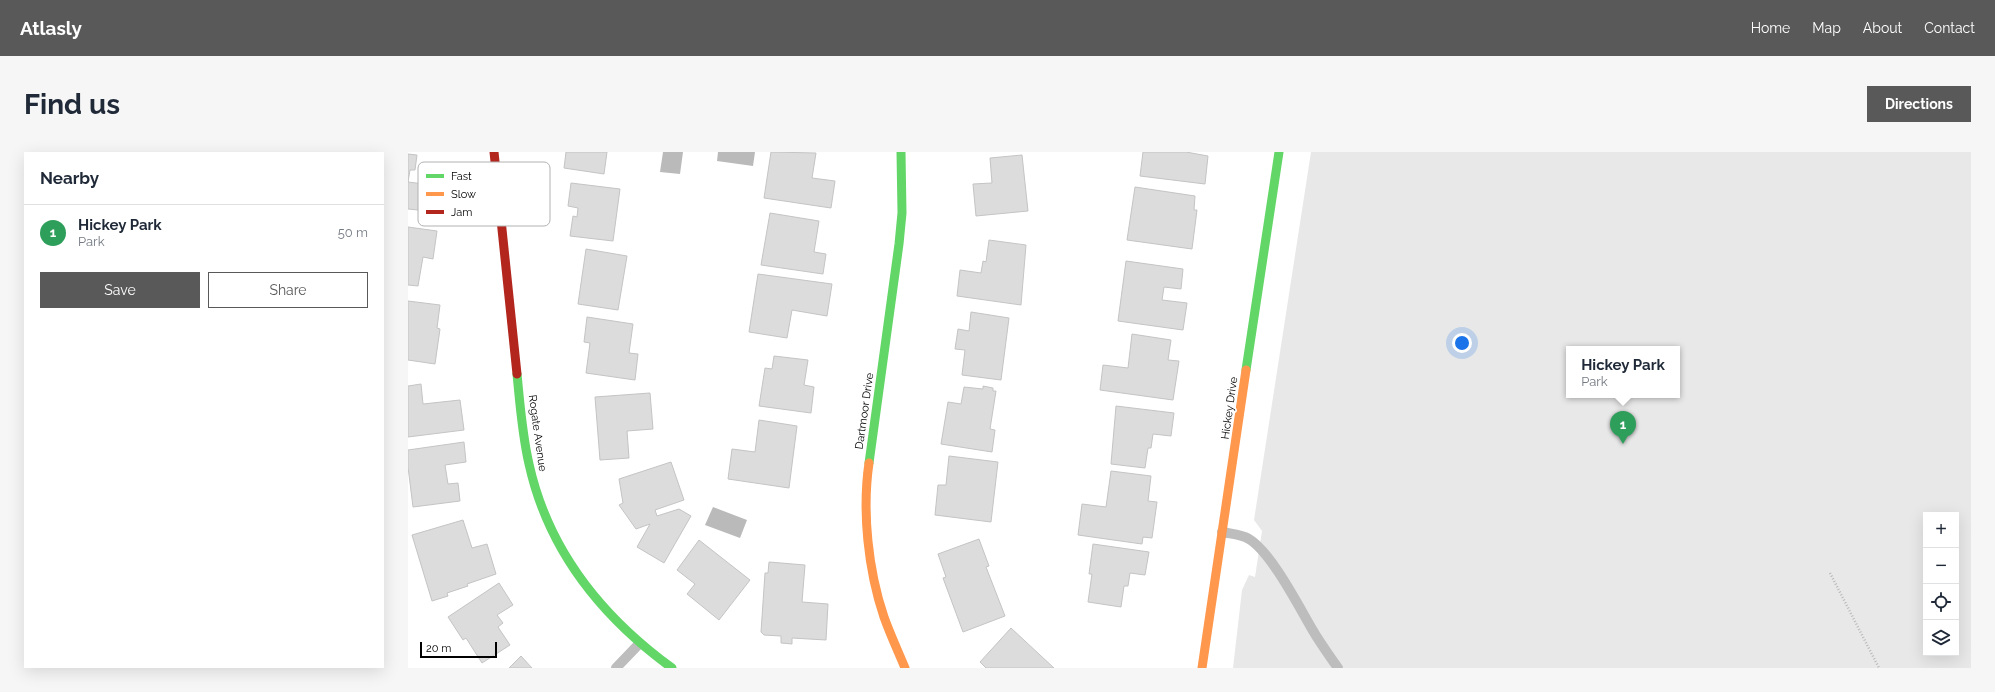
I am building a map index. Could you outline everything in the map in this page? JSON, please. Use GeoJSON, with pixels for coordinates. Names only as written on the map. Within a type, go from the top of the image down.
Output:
{"type":"FeatureCollection","features":[{"type":"Feature","properties":{"kind":"street","name":"Rogate Avenue"},"geometry":{"type":"LineString","coordinates":[[494,152],[495,162]]}},
{"type":"Feature","properties":{"kind":"street","name":"Dartmoor Drive"},"geometry":{"type":"LineString","coordinates":[[901,152],[902,214],[900,244],[868,467],[865,508],[874,579],[884,617],[905,668]]}},
{"type":"Feature","properties":{"kind":"street","name":"Hickey Drive"},"geometry":{"type":"LineString","coordinates":[[1202,668],[1279,152]]}},
{"type":"Feature","properties":{"kind":"street","name":"Rogate Avenue"},"geometry":{"type":"LineString","coordinates":[[502,226],[525,436],[532,479],[550,528],[565,555],[585,585],[603,607],[639,644],[672,668]]}},
{"type":"Feature","properties":{"kind":"lane"},"geometry":{"type":"LineString","coordinates":[[1222,532],[1242,536],[1256,545],[1272,564],[1293,595],[1313,630],[1338,668]]}},
{"type":"Feature","properties":{"kind":"lane"},"geometry":{"type":"LineString","coordinates":[[616,668],[639,644]]}},
{"type":"Feature","properties":{"kind":"path"},"geometry":{"type":"LineString","coordinates":[[1830,573],[1879,668]]}},
{"type":"Feature","properties":{"kind":"shaded area"},"geometry":{"type":"Polygon","coordinates":[[[663,152],[683,152],[680,174],[660,172],[663,152]]]}},
{"type":"Feature","properties":{"kind":"shaded area"},"geometry":{"type":"Polygon","coordinates":[[[718,152],[755,152],[753,166],[717,161],[718,152]]]}},
{"type":"Feature","properties":{"kind":"shaded area"},"geometry":{"type":"Polygon","coordinates":[[[1311,152],[1971,152],[1971,668],[1233,668],[1242,590],[1249,575],[1255,577],[1262,531],[1254,520],[1311,152]]]}},
{"type":"Feature","properties":{"kind":"shaded area"},"geometry":{"type":"Polygon","coordinates":[[[713,507],[747,520],[740,538],[705,525],[713,507]]]}},
{"type":"Feature","properties":{"kind":"building"},"geometry":{"type":"Polygon","coordinates":[[[566,152],[607,152],[604,174],[564,168],[566,152]]]}},
{"type":"Feature","properties":{"kind":"building"},"geometry":{"type":"Polygon","coordinates":[[[771,152],[816,153],[812,178],[835,181],[831,208],[764,198],[771,152]]]}},
{"type":"Feature","properties":{"kind":"building"},"geometry":{"type":"Polygon","coordinates":[[[1143,152],[1186,152],[1208,156],[1205,184],[1140,176],[1143,152]]]}},
{"type":"Feature","properties":{"kind":"building"},"geometry":{"type":"Polygon","coordinates":[[[408,154],[417,155],[415,170],[410,170],[408,182],[408,154]]]}},
{"type":"Feature","properties":{"kind":"building"},"geometry":{"type":"Polygon","coordinates":[[[1022,155],[1028,211],[976,216],[973,184],[992,183],[990,158],[1022,155]]]}},
{"type":"Feature","properties":{"kind":"building"},"geometry":{"type":"Polygon","coordinates":[[[408,182],[418,183],[418,210],[408,209],[408,182]]]}},
{"type":"Feature","properties":{"kind":"building"},"geometry":{"type":"Polygon","coordinates":[[[571,183],[620,189],[613,241],[570,236],[573,216],[577,217],[578,208],[568,206],[571,183]]]}},
{"type":"Feature","properties":{"kind":"building"},"geometry":{"type":"Polygon","coordinates":[[[1135,187],[1195,196],[1194,210],[1197,210],[1192,249],[1127,240],[1135,187]]]}},
{"type":"Feature","properties":{"kind":"building"},"geometry":{"type":"Polygon","coordinates":[[[770,213],[819,221],[814,252],[826,254],[823,274],[761,265],[770,213]]]}},
{"type":"Feature","properties":{"kind":"building"},"geometry":{"type":"Polygon","coordinates":[[[408,227],[437,231],[433,259],[423,257],[418,286],[408,285],[408,227]]]}},
{"type":"Feature","properties":{"kind":"building"},"geometry":{"type":"Polygon","coordinates":[[[989,240],[1026,245],[1021,305],[957,296],[960,270],[981,273],[983,261],[986,262],[989,240]]]}},
{"type":"Feature","properties":{"kind":"building"},"geometry":{"type":"Polygon","coordinates":[[[586,249],[627,256],[618,310],[578,304],[586,249]]]}},
{"type":"Feature","properties":{"kind":"building"},"geometry":{"type":"Polygon","coordinates":[[[1126,261],[1183,269],[1181,289],[1164,287],[1162,300],[1187,303],[1183,330],[1118,321],[1126,261]]]}},
{"type":"Feature","properties":{"kind":"building"},"geometry":{"type":"Polygon","coordinates":[[[758,274],[832,284],[827,316],[792,310],[787,338],[749,332],[758,274]]]}},
{"type":"Feature","properties":{"kind":"building"},"geometry":{"type":"Polygon","coordinates":[[[408,301],[440,305],[437,328],[440,329],[435,364],[408,360],[408,301]]]}},
{"type":"Feature","properties":{"kind":"building"},"geometry":{"type":"Polygon","coordinates":[[[971,312],[1009,318],[1001,380],[962,375],[965,350],[955,349],[958,329],[969,331],[971,312]]]}},
{"type":"Feature","properties":{"kind":"building"},"geometry":{"type":"Polygon","coordinates":[[[587,317],[633,324],[629,353],[638,354],[635,380],[586,373],[590,343],[584,342],[587,317]]]}},
{"type":"Feature","properties":{"kind":"building"},"geometry":{"type":"Polygon","coordinates":[[[1132,334],[1171,340],[1168,360],[1179,361],[1173,400],[1100,390],[1103,365],[1128,368],[1132,334]]]}},
{"type":"Feature","properties":{"kind":"building"},"geometry":{"type":"Polygon","coordinates":[[[774,356],[808,360],[804,385],[814,387],[811,413],[759,406],[765,368],[772,369],[774,356]]]}},
{"type":"Feature","properties":{"kind":"building"},"geometry":{"type":"Polygon","coordinates":[[[421,384],[423,404],[460,400],[464,430],[408,437],[408,386],[421,384]]]}},
{"type":"Feature","properties":{"kind":"building"},"geometry":{"type":"Polygon","coordinates":[[[983,386],[993,388],[993,391],[996,391],[990,429],[995,430],[992,452],[941,444],[948,402],[961,404],[964,387],[983,389],[983,386]]]}},
{"type":"Feature","properties":{"kind":"building"},"geometry":{"type":"Polygon","coordinates":[[[650,393],[653,429],[627,431],[629,458],[600,460],[595,397],[650,393]]]}},
{"type":"Feature","properties":{"kind":"building"},"geometry":{"type":"Polygon","coordinates":[[[1116,406],[1174,413],[1171,436],[1153,434],[1151,448],[1148,448],[1145,468],[1111,464],[1116,406]]]}},
{"type":"Feature","properties":{"kind":"building"},"geometry":{"type":"Polygon","coordinates":[[[759,420],[797,426],[789,488],[728,479],[732,449],[755,452],[759,420]]]}},
{"type":"Feature","properties":{"kind":"building"},"geometry":{"type":"Polygon","coordinates":[[[464,442],[466,462],[445,465],[448,484],[458,483],[460,501],[413,507],[408,467],[408,450],[464,442]]]}},
{"type":"Feature","properties":{"kind":"building"},"geometry":{"type":"Polygon","coordinates":[[[949,456],[998,462],[991,522],[935,515],[938,485],[946,485],[949,456]]]}},
{"type":"Feature","properties":{"kind":"building"},"geometry":{"type":"Polygon","coordinates":[[[671,462],[684,500],[655,510],[657,516],[679,509],[691,516],[664,563],[637,547],[650,524],[636,529],[619,505],[623,503],[619,479],[671,462]]]}},
{"type":"Feature","properties":{"kind":"building"},"geometry":{"type":"Polygon","coordinates":[[[1111,471],[1151,476],[1148,501],[1157,502],[1152,538],[1143,537],[1142,544],[1078,535],[1082,504],[1106,507],[1111,471]]]}},
{"type":"Feature","properties":{"kind":"building"},"geometry":{"type":"Polygon","coordinates":[[[463,520],[472,548],[487,544],[496,574],[467,584],[468,586],[447,593],[448,596],[432,601],[412,535],[463,520]]]}},
{"type":"Feature","properties":{"kind":"building"},"geometry":{"type":"Polygon","coordinates":[[[979,539],[989,566],[986,567],[1005,616],[963,632],[943,578],[946,577],[938,554],[979,539]]]}},
{"type":"Feature","properties":{"kind":"building"},"geometry":{"type":"Polygon","coordinates":[[[699,540],[750,580],[719,620],[687,594],[695,584],[677,570],[699,540]]]}},
{"type":"Feature","properties":{"kind":"building"},"geometry":{"type":"Polygon","coordinates":[[[1093,544],[1149,552],[1145,575],[1130,573],[1128,586],[1124,586],[1121,607],[1088,602],[1092,574],[1089,574],[1093,544]]]}},
{"type":"Feature","properties":{"kind":"building"},"geometry":{"type":"Polygon","coordinates":[[[769,562],[805,565],[802,602],[828,604],[826,640],[792,638],[792,644],[781,643],[781,636],[764,635],[761,632],[765,573],[768,573],[769,562]]]}},
{"type":"Feature","properties":{"kind":"building"},"geometry":{"type":"Polygon","coordinates":[[[499,583],[513,605],[497,615],[503,623],[498,627],[510,645],[482,663],[466,638],[463,640],[448,617],[499,583]]]}},
{"type":"Feature","properties":{"kind":"building"},"geometry":{"type":"Polygon","coordinates":[[[1011,628],[1054,668],[986,668],[980,662],[1011,628]]]}},
{"type":"Feature","properties":{"kind":"building"},"geometry":{"type":"Polygon","coordinates":[[[521,656],[532,668],[509,668],[521,656]]]}},
{"type":"Feature","properties":{"kind":"traffic: fast"},"geometry":{"type":"LineString","coordinates":[[869,463],[899,244],[902,213],[901,152]]}},
{"type":"Feature","properties":{"kind":"traffic: fast"},"geometry":{"type":"LineString","coordinates":[[1246,370],[1279,152]]}},
{"type":"Feature","properties":{"kind":"traffic: fast"},"geometry":{"type":"LineString","coordinates":[[517,374],[523,430],[529,464],[538,495],[550,525],[564,553],[581,579],[601,604],[623,627],[672,668]]}},
{"type":"Feature","properties":{"kind":"traffic: slow"},"geometry":{"type":"LineString","coordinates":[[1202,668],[1246,370]]}},
{"type":"Feature","properties":{"kind":"traffic: slow"},"geometry":{"type":"LineString","coordinates":[[869,463],[866,520],[870,560],[878,599],[891,636],[905,668]]}},
{"type":"Feature","properties":{"kind":"traffic: jam"},"geometry":{"type":"LineString","coordinates":[[494,152],[495,162]]}},
{"type":"Feature","properties":{"kind":"traffic: jam"},"geometry":{"type":"LineString","coordinates":[[502,226],[517,374]]}},
{"type":"Feature","properties":{"kind":"place","name":"Hickey Park"},"geometry":{"type":"Point","coordinates":[1623,444]}}]}
